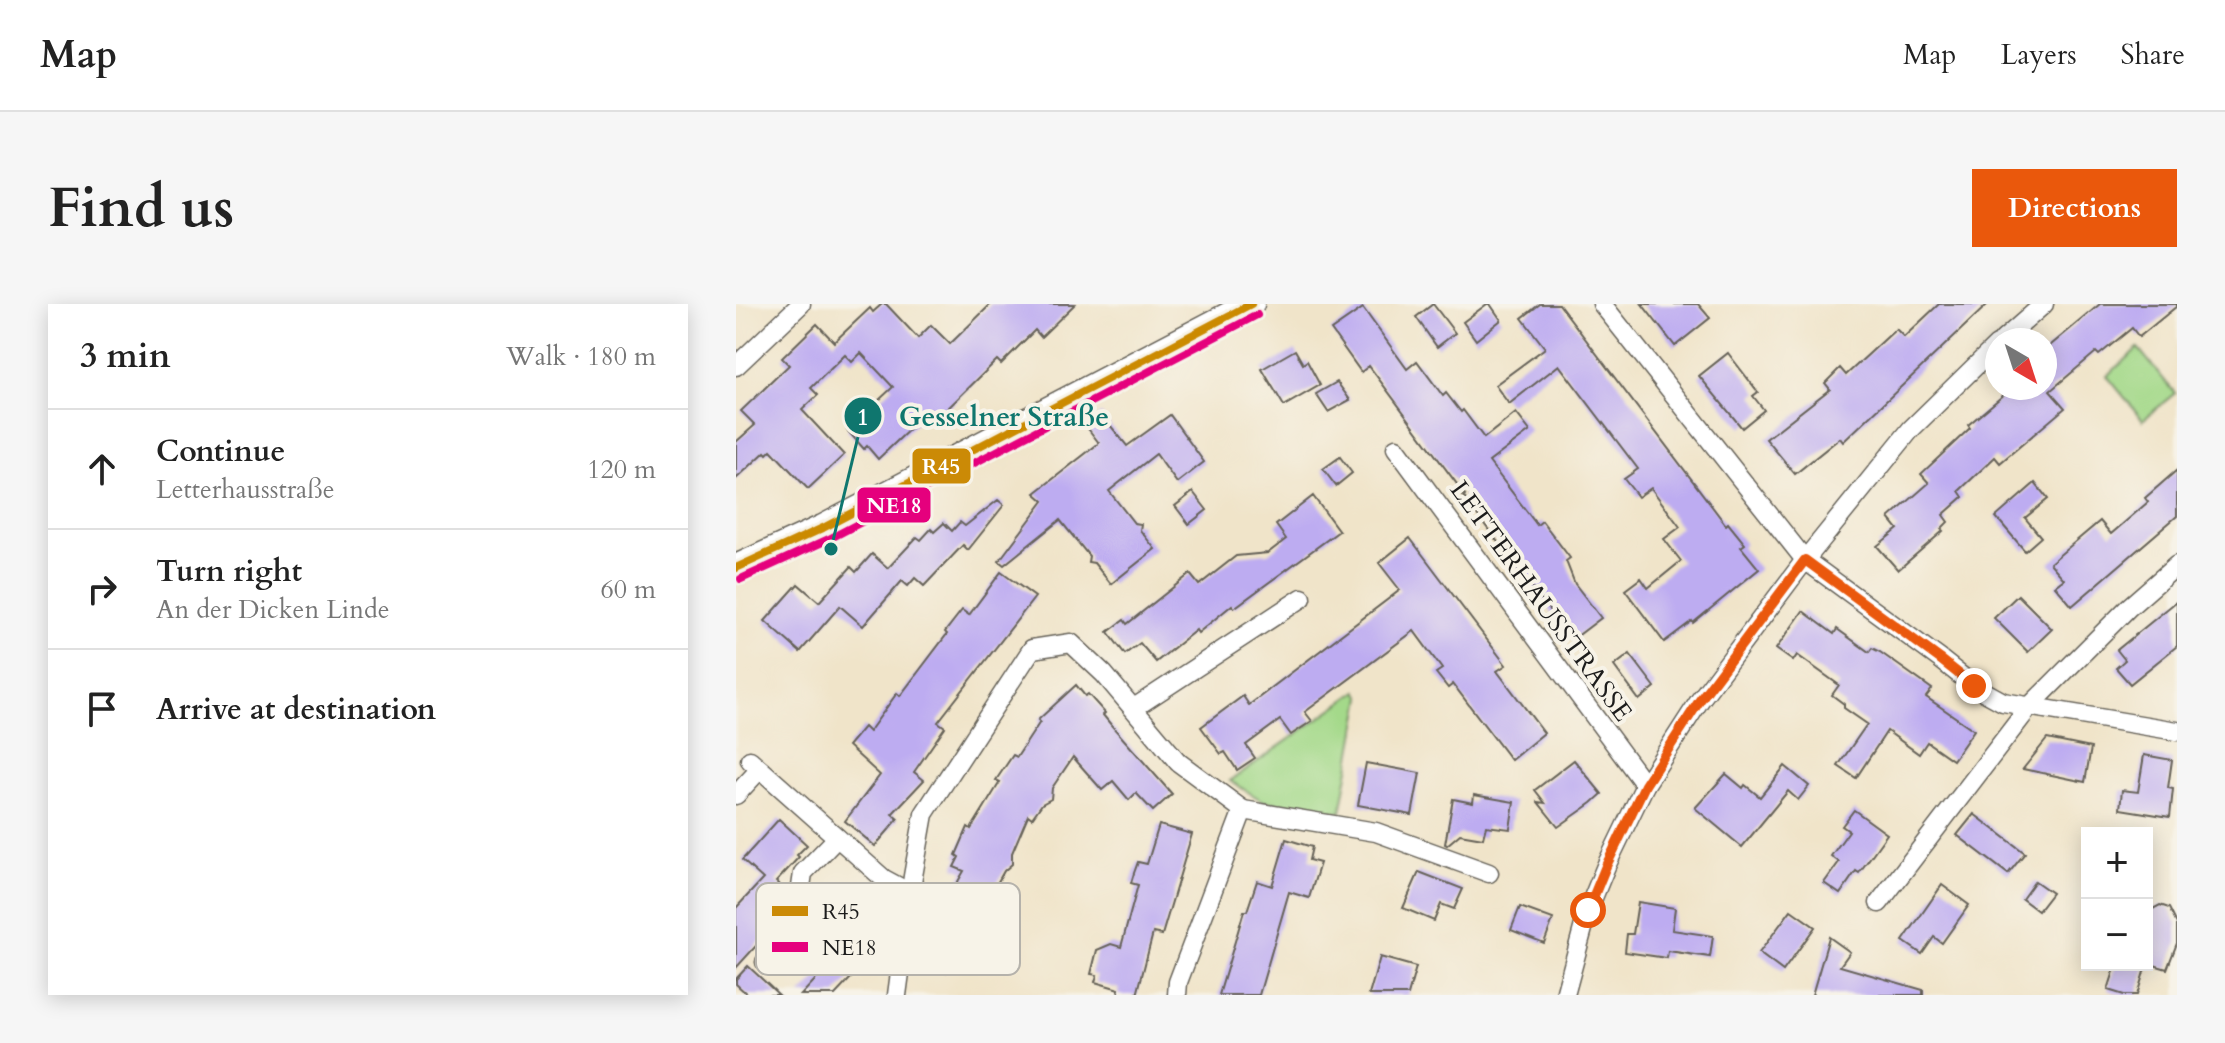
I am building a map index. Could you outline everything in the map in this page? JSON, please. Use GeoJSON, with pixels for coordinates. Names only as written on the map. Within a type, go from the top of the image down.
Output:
{"type":"FeatureCollection","features":[{"type":"Feature","properties":{"kind":"street"},"geometry":{"type":"LineString","coordinates":[[736,366],[801,304]]}},
{"type":"Feature","properties":{"kind":"street"},"geometry":{"type":"LineString","coordinates":[[736,568],[823,528],[1251,304]]}},
{"type":"Feature","properties":{"kind":"street"},"geometry":{"type":"LineString","coordinates":[[1602,304],[1805,560],[1974,686],[2003,702],[2177,731]]}},
{"type":"Feature","properties":{"kind":"street"},"geometry":{"type":"LineString","coordinates":[[2017,328],[2044,304]]}},
{"type":"Feature","properties":{"kind":"street"},"geometry":{"type":"LineString","coordinates":[[1565,995],[1588,910],[1606,866],[1645,785],[1700,700],[1805,560],[1911,429],[1985,357]]}},
{"type":"Feature","properties":{"kind":"street","name":"LETTERHAUSSTRASSE"},"geometry":{"type":"LineString","coordinates":[[1396,448],[1645,785]]}},
{"type":"Feature","properties":{"kind":"street"},"geometry":{"type":"LineString","coordinates":[[1879,903],[2030,706],[2129,607],[2177,565]]}},
{"type":"Feature","properties":{"kind":"street"},"geometry":{"type":"LineString","coordinates":[[1134,708],[1302,598]]}},
{"type":"Feature","properties":{"kind":"street"},"geometry":{"type":"LineString","coordinates":[[914,883],[924,814],[1032,649],[1071,643],[1104,674],[1178,762],[1243,810],[1376,832],[1489,873]]}},
{"type":"Feature","properties":{"kind":"street"},"geometry":{"type":"LineString","coordinates":[[736,795],[755,764],[891,883]]}},
{"type":"Feature","properties":{"kind":"street"},"geometry":{"type":"LineString","coordinates":[[1177,995],[1178,982],[1243,810]]}},
{"type":"Feature","properties":{"kind":"street"},"geometry":{"type":"LineString","coordinates":[[802,883],[803,873],[837,838]]}},
{"type":"Feature","properties":{"kind":"street"},"geometry":{"type":"LineString","coordinates":[[897,995],[900,975]]}},
{"type":"Feature","properties":{"kind":"green space"},"geometry":{"type":"Polygon","coordinates":[[[2138,348],[2175,393],[2143,420],[2107,376],[2138,348]]]}},
{"type":"Feature","properties":{"kind":"green space"},"geometry":{"type":"Polygon","coordinates":[[[1358,691],[1362,697],[1341,812],[1263,801],[1230,781],[1358,691]]]}},
{"type":"Feature","properties":{"kind":"building"},"geometry":{"type":"Polygon","coordinates":[[[886,304],[918,338],[931,325],[950,344],[991,304],[1075,304],[1041,337],[1035,330],[1001,364],[997,360],[938,418],[930,410],[878,459],[847,430],[893,387],[861,353],[852,362],[845,355],[811,388],[818,395],[802,410],[844,455],[808,489],[771,450],[736,479],[736,442],[755,425],[741,411],[789,365],[782,358],[817,324],[834,342],[870,308],[873,312],[886,304]]]}},
{"type":"Feature","properties":{"kind":"building"},"geometry":{"type":"Polygon","coordinates":[[[1433,304],[1455,333],[1437,347],[1416,317],[1433,304]]]}},
{"type":"Feature","properties":{"kind":"building"},"geometry":{"type":"Polygon","coordinates":[[[1487,304],[1501,320],[1476,340],[1463,322],[1487,304]]]}},
{"type":"Feature","properties":{"kind":"building"},"geometry":{"type":"Polygon","coordinates":[[[1540,304],[1559,304],[1726,525],[1728,523],[1745,544],[1741,547],[1759,569],[1693,623],[1664,642],[1625,590],[1641,578],[1648,588],[1681,561],[1664,539],[1680,527],[1651,488],[1638,497],[1624,479],[1638,469],[1559,365],[1509,404],[1495,385],[1545,348],[1522,318],[1540,304]]]}},
{"type":"Feature","properties":{"kind":"building"},"geometry":{"type":"Polygon","coordinates":[[[1642,304],[1698,304],[1710,318],[1675,346],[1642,304]]]}},
{"type":"Feature","properties":{"kind":"building"},"geometry":{"type":"Polygon","coordinates":[[[1939,304],[1988,304],[1843,442],[1840,438],[1795,474],[1766,439],[1830,389],[1825,383],[1840,368],[1846,375],[1896,329],[1904,337],[1939,304]]]}},
{"type":"Feature","properties":{"kind":"building"},"geometry":{"type":"Polygon","coordinates":[[[2100,304],[2177,304],[2139,337],[2132,328],[2099,355],[2096,352],[2057,385],[2057,340],[2100,304]]]}},
{"type":"Feature","properties":{"kind":"building"},"geometry":{"type":"Polygon","coordinates":[[[1363,308],[1407,369],[1417,361],[1443,396],[1446,393],[1461,412],[1463,410],[1484,438],[1516,413],[1530,431],[1489,462],[1537,525],[1542,521],[1570,558],[1566,561],[1575,584],[1601,618],[1572,640],[1369,366],[1361,372],[1331,330],[1363,308]]]}},
{"type":"Feature","properties":{"kind":"building"},"geometry":{"type":"Polygon","coordinates":[[[1295,350],[1303,364],[1307,361],[1320,385],[1284,406],[1262,369],[1295,350]]]}},
{"type":"Feature","properties":{"kind":"building"},"geometry":{"type":"Polygon","coordinates":[[[1728,353],[1758,392],[1753,396],[1764,410],[1742,428],[1699,376],[1728,353]]]}},
{"type":"Feature","properties":{"kind":"building"},"geometry":{"type":"Polygon","coordinates":[[[1337,382],[1350,400],[1328,412],[1316,394],[1337,382]]]}},
{"type":"Feature","properties":{"kind":"building"},"geometry":{"type":"Polygon","coordinates":[[[2057,399],[2065,408],[2000,463],[1995,457],[1959,491],[1963,497],[1943,515],[1948,522],[1941,529],[1943,531],[1898,570],[1877,546],[1898,529],[1889,518],[1929,483],[1921,474],[1970,428],[1968,425],[1998,400],[2057,399]]]}},
{"type":"Feature","properties":{"kind":"building"},"geometry":{"type":"Polygon","coordinates":[[[1101,414],[1127,446],[1170,415],[1204,462],[1177,483],[1156,454],[1109,491],[1134,523],[1141,524],[1140,530],[1155,549],[1111,584],[1094,563],[1088,562],[1089,556],[1060,520],[1004,565],[999,561],[1044,501],[1035,493],[1099,443],[1086,426],[1101,414]]]}},
{"type":"Feature","properties":{"kind":"building"},"geometry":{"type":"Polygon","coordinates":[[[1340,457],[1352,473],[1336,486],[1323,469],[1340,457]]]}},
{"type":"Feature","properties":{"kind":"building"},"geometry":{"type":"Polygon","coordinates":[[[2177,470],[2177,516],[2072,606],[2055,586],[2064,579],[2050,563],[2100,521],[2111,534],[2148,502],[2145,498],[2177,470]]]}},
{"type":"Feature","properties":{"kind":"building"},"geometry":{"type":"Polygon","coordinates":[[[2035,483],[2048,499],[2025,518],[2041,537],[2025,551],[1996,517],[2035,483]]]}},
{"type":"Feature","properties":{"kind":"building"},"geometry":{"type":"Polygon","coordinates":[[[1193,492],[1207,510],[1189,524],[1175,506],[1193,492]]]}},
{"type":"Feature","properties":{"kind":"building"},"geometry":{"type":"Polygon","coordinates":[[[1313,496],[1339,531],[1234,608],[1232,605],[1198,633],[1196,630],[1156,662],[1140,643],[1125,654],[1108,632],[1124,620],[1127,624],[1190,574],[1199,585],[1236,556],[1268,553],[1286,539],[1276,525],[1313,496]]]}},
{"type":"Feature","properties":{"kind":"building"},"geometry":{"type":"Polygon","coordinates":[[[998,500],[1004,505],[968,550],[963,545],[924,586],[915,578],[908,586],[902,581],[863,626],[840,606],[800,652],[765,621],[798,584],[819,602],[851,567],[856,572],[872,554],[888,568],[917,537],[921,540],[931,529],[934,532],[944,523],[952,531],[960,522],[965,526],[998,500]]]}},
{"type":"Feature","properties":{"kind":"building"},"geometry":{"type":"Polygon","coordinates":[[[1410,538],[1506,665],[1497,671],[1544,733],[1511,760],[1453,684],[1448,688],[1436,673],[1442,669],[1414,631],[1305,712],[1312,721],[1291,735],[1280,720],[1246,745],[1255,758],[1237,770],[1201,727],[1243,696],[1249,705],[1400,590],[1379,563],[1410,538]]]}},
{"type":"Feature","properties":{"kind":"building"},"geometry":{"type":"Polygon","coordinates":[[[1001,572],[1035,597],[938,722],[945,727],[914,772],[924,780],[892,814],[898,819],[875,846],[845,821],[880,775],[848,746],[864,727],[869,732],[897,693],[900,696],[962,610],[969,615],[1001,572]]]}},
{"type":"Feature","properties":{"kind":"building"},"geometry":{"type":"Polygon","coordinates":[[[2018,595],[2052,629],[2028,652],[1994,618],[2018,595]]]}},
{"type":"Feature","properties":{"kind":"building"},"geometry":{"type":"Polygon","coordinates":[[[2177,601],[2177,646],[2130,684],[2116,668],[2125,660],[2117,650],[2177,601]]]}},
{"type":"Feature","properties":{"kind":"building"},"geometry":{"type":"Polygon","coordinates":[[[1803,611],[1834,634],[1837,629],[1869,652],[1872,648],[1880,652],[1932,689],[1926,697],[1974,730],[1953,760],[1927,742],[1919,754],[1887,731],[1856,778],[1838,766],[1867,724],[1832,695],[1839,685],[1797,655],[1793,661],[1776,649],[1803,611]]]}},
{"type":"Feature","properties":{"kind":"building"},"geometry":{"type":"Polygon","coordinates":[[[1630,654],[1655,687],[1639,700],[1614,666],[1630,654]]]}},
{"type":"Feature","properties":{"kind":"building"},"geometry":{"type":"Polygon","coordinates":[[[1076,685],[1105,713],[1103,715],[1112,726],[1172,794],[1153,811],[1136,793],[1129,800],[1113,781],[1102,790],[1073,757],[1052,788],[1051,799],[1042,804],[1032,818],[1028,815],[1012,853],[1012,864],[997,883],[957,883],[964,871],[954,867],[959,857],[956,855],[968,827],[971,829],[1000,782],[996,780],[1013,755],[1017,757],[1040,722],[1038,720],[1076,685]]]}},
{"type":"Feature","properties":{"kind":"building"},"geometry":{"type":"Polygon","coordinates":[[[2047,739],[2091,748],[2085,782],[2023,769],[2047,739]]]}},
{"type":"Feature","properties":{"kind":"building"},"geometry":{"type":"Polygon","coordinates":[[[2144,755],[2172,760],[2168,788],[2173,789],[2170,817],[2120,809],[2122,790],[2138,792],[2144,755]]]}},
{"type":"Feature","properties":{"kind":"building"},"geometry":{"type":"Polygon","coordinates":[[[1574,760],[1602,794],[1558,827],[1538,802],[1545,803],[1535,790],[1574,760]]]}},
{"type":"Feature","properties":{"kind":"building"},"geometry":{"type":"Polygon","coordinates":[[[1366,763],[1420,773],[1412,815],[1358,805],[1366,763]]]}},
{"type":"Feature","properties":{"kind":"building"},"geometry":{"type":"Polygon","coordinates":[[[1785,766],[1809,786],[1798,800],[1788,791],[1742,847],[1695,808],[1726,774],[1760,797],[1785,766]]]}},
{"type":"Feature","properties":{"kind":"building"},"geometry":{"type":"Polygon","coordinates":[[[1474,795],[1514,802],[1510,829],[1486,826],[1483,838],[1460,834],[1445,844],[1453,799],[1473,803],[1474,795]]]}},
{"type":"Feature","properties":{"kind":"building"},"geometry":{"type":"Polygon","coordinates":[[[1854,810],[1887,834],[1840,894],[1824,883],[1839,862],[1831,856],[1849,831],[1842,826],[1854,810]]]}},
{"type":"Feature","properties":{"kind":"building"},"geometry":{"type":"Polygon","coordinates":[[[1974,814],[2025,853],[2008,874],[1957,835],[1974,814]]]}},
{"type":"Feature","properties":{"kind":"building"},"geometry":{"type":"Polygon","coordinates":[[[779,819],[807,845],[777,883],[759,883],[763,879],[742,860],[779,819]]]}},
{"type":"Feature","properties":{"kind":"building"},"geometry":{"type":"Polygon","coordinates":[[[1159,825],[1192,834],[1162,935],[1153,933],[1137,995],[1118,995],[1119,989],[1095,982],[1097,975],[1091,974],[1097,950],[1111,944],[1121,947],[1138,885],[1131,883],[1134,873],[1138,862],[1147,864],[1159,825]]]}},
{"type":"Feature","properties":{"kind":"building"},"geometry":{"type":"Polygon","coordinates":[[[1286,839],[1312,847],[1309,860],[1320,863],[1309,898],[1289,892],[1259,995],[1219,995],[1244,911],[1247,911],[1257,881],[1272,886],[1286,839]]]}},
{"type":"Feature","properties":{"kind":"building"},"geometry":{"type":"Polygon","coordinates":[[[1419,872],[1463,889],[1454,909],[1441,904],[1434,921],[1403,908],[1419,872]]]}},
{"type":"Feature","properties":{"kind":"building"},"geometry":{"type":"Polygon","coordinates":[[[2035,881],[2052,893],[2038,911],[2022,899],[2035,881]]]}},
{"type":"Feature","properties":{"kind":"building"},"geometry":{"type":"Polygon","coordinates":[[[1942,885],[1969,905],[1942,943],[1934,937],[1922,954],[1903,941],[1942,885]]]}},
{"type":"Feature","properties":{"kind":"building"},"geometry":{"type":"Polygon","coordinates":[[[756,887],[756,946],[736,968],[736,908],[756,887]]]}},
{"type":"Feature","properties":{"kind":"building"},"geometry":{"type":"Polygon","coordinates":[[[1638,902],[1675,908],[1672,930],[1713,936],[1710,957],[1668,951],[1667,958],[1625,952],[1627,934],[1633,934],[1638,902]]]}},
{"type":"Feature","properties":{"kind":"building"},"geometry":{"type":"Polygon","coordinates":[[[2160,905],[2169,908],[2177,924],[2177,943],[2167,969],[2153,965],[2153,909],[2160,905]]]}},
{"type":"Feature","properties":{"kind":"building"},"geometry":{"type":"Polygon","coordinates":[[[1520,907],[1553,919],[1544,943],[1511,930],[1520,907]]]}},
{"type":"Feature","properties":{"kind":"building"},"geometry":{"type":"Polygon","coordinates":[[[1791,910],[1815,927],[1783,971],[1759,953],[1791,910]]]}},
{"type":"Feature","properties":{"kind":"building"},"geometry":{"type":"Polygon","coordinates":[[[1829,937],[1850,952],[1840,966],[1923,990],[1923,995],[1812,995],[1829,937]]]}},
{"type":"Feature","properties":{"kind":"building"},"geometry":{"type":"Polygon","coordinates":[[[1380,957],[1416,967],[1408,995],[1369,995],[1380,957]]]}},
{"type":"Feature","properties":{"kind":"building"},"geometry":{"type":"Polygon","coordinates":[[[748,966],[779,995],[748,995],[736,984],[736,979],[748,966]]]}},
{"type":"Feature","properties":{"kind":"building"},"geometry":{"type":"Polygon","coordinates":[[[2114,971],[2144,971],[2137,995],[2108,990],[2114,971]]]}},
{"type":"Feature","properties":{"kind":"building"},"geometry":{"type":"Polygon","coordinates":[[[820,975],[854,975],[835,995],[801,995],[820,975]]]}},
{"type":"Feature","properties":{"kind":"transit line","name":"R45"},"geometry":{"type":"LineString","coordinates":[[736,568],[823,528],[1251,304]]}},
{"type":"Feature","properties":{"kind":"transit line","name":"NE18"},"geometry":{"type":"LineString","coordinates":[[741,579],[829,539],[1257,315]]}},
{"type":"Feature","properties":{"kind":"place","name":"Gesselner Straße"},"geometry":{"type":"Point","coordinates":[831,549]}},
{"type":"Feature","properties":{"kind":"route"},"geometry":{"type":"LineString","coordinates":[[1588,910],[1645,785],[1700,700],[1805,560],[1974,686]]}}]}
